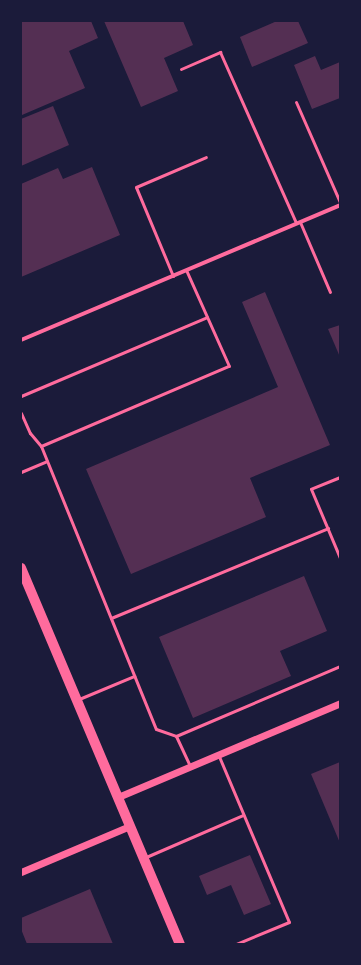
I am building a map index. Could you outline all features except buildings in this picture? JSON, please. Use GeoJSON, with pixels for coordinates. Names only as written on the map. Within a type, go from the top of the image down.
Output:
{"type":"FeatureCollection","features":[{"type":"Feature","properties":{"kind":"main road"},"geometry":{"type":"LineString","coordinates":[[21,568],[180,944]]}},
{"type":"Feature","properties":{"kind":"street"},"geometry":{"type":"LineString","coordinates":[[21,340],[340,204]]}},
{"type":"Feature","properties":{"kind":"street"},"geometry":{"type":"LineString","coordinates":[[118,797],[340,702]]}},
{"type":"Feature","properties":{"kind":"street"},"geometry":{"type":"LineString","coordinates":[[21,872],[130,826]]}},
{"type":"Feature","properties":{"kind":"lane"},"geometry":{"type":"LineString","coordinates":[[181,70],[220,52],[330,292]]}},
{"type":"Feature","properties":{"kind":"lane"},"geometry":{"type":"LineString","coordinates":[[296,102],[340,204]]}},
{"type":"Feature","properties":{"kind":"lane"},"geometry":{"type":"LineString","coordinates":[[173,276],[136,187],[206,157]]}},
{"type":"Feature","properties":{"kind":"lane"},"geometry":{"type":"LineString","coordinates":[[41,446],[229,366],[186,270]]}},
{"type":"Feature","properties":{"kind":"lane"},"geometry":{"type":"LineString","coordinates":[[21,396],[207,318]]}},
{"type":"Feature","properties":{"kind":"lane"},"geometry":{"type":"LineString","coordinates":[[21,413],[30,433],[41,446],[156,728],[176,736],[190,766]]}},
{"type":"Feature","properties":{"kind":"lane"},"geometry":{"type":"LineString","coordinates":[[21,472],[47,461]]}},
{"type":"Feature","properties":{"kind":"lane"},"geometry":{"type":"LineString","coordinates":[[340,477],[311,489],[340,558]]}},
{"type":"Feature","properties":{"kind":"lane"},"geometry":{"type":"LineString","coordinates":[[111,618],[328,528]]}},
{"type":"Feature","properties":{"kind":"lane"},"geometry":{"type":"LineString","coordinates":[[176,736],[340,666]]}},
{"type":"Feature","properties":{"kind":"lane"},"geometry":{"type":"LineString","coordinates":[[77,700],[134,676]]}},
{"type":"Feature","properties":{"kind":"lane"},"geometry":{"type":"LineString","coordinates":[[218,754],[289,922],[236,944]]}},
{"type":"Feature","properties":{"kind":"lane"},"geometry":{"type":"LineString","coordinates":[[144,858],[243,815]]}}]}
